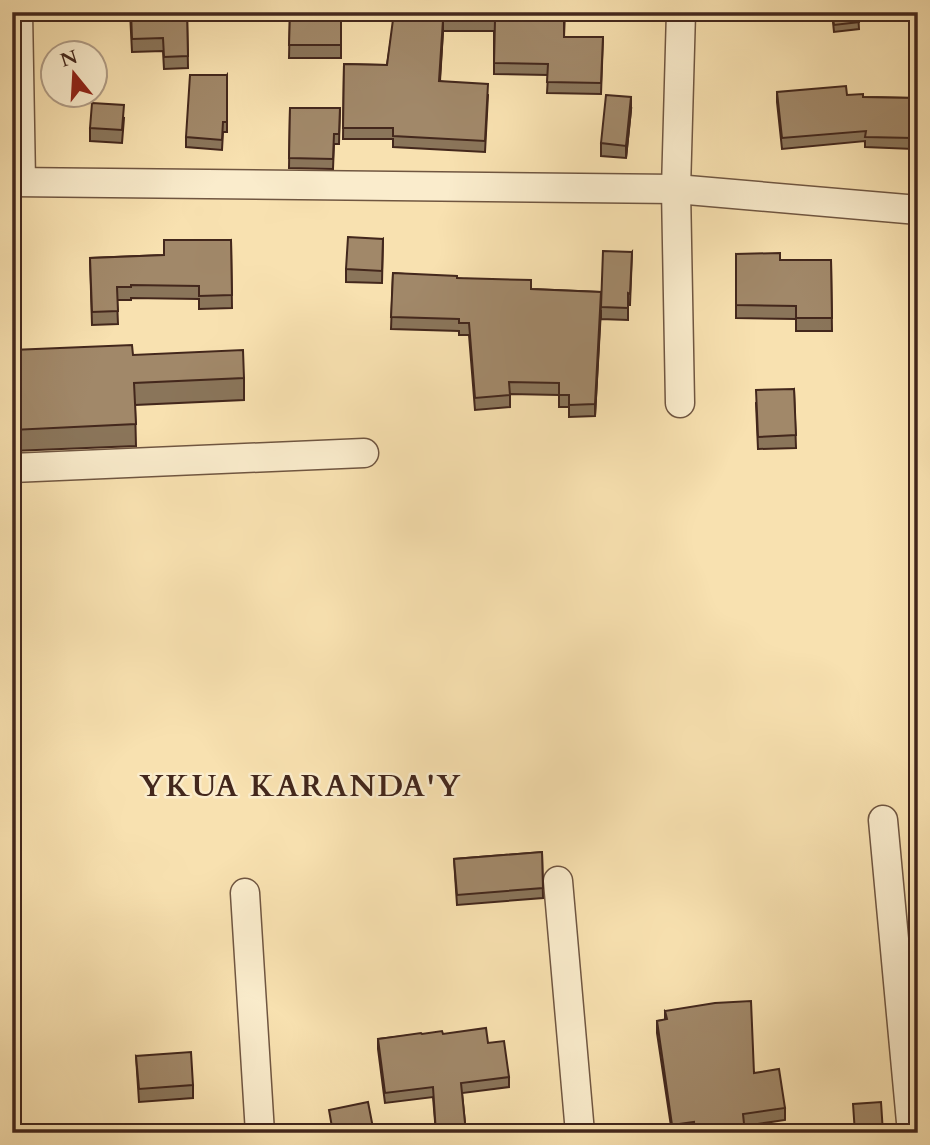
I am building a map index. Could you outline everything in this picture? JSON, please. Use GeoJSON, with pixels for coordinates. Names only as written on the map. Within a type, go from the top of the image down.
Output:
{"type":"FeatureCollection","features":[{"type":"Feature","properties":{"kind":"street"},"geometry":{"type":"LineString","coordinates":[[19,12],[17,181],[676,189],[918,210]]}},
{"type":"Feature","properties":{"kind":"street"},"geometry":{"type":"LineString","coordinates":[[680,403],[676,189],[681,12]]}},
{"type":"Feature","properties":{"kind":"street"},"geometry":{"type":"LineString","coordinates":[[12,468],[364,453]]}},
{"type":"Feature","properties":{"kind":"street"},"geometry":{"type":"LineString","coordinates":[[883,820],[912,1133]]}},
{"type":"Feature","properties":{"kind":"street"},"geometry":{"type":"LineString","coordinates":[[558,881],[580,1133]]}},
{"type":"Feature","properties":{"kind":"street"},"geometry":{"type":"LineString","coordinates":[[245,893],[260,1133]]}},
{"type":"Feature","properties":{"kind":"building"},"geometry":{"type":"Polygon","coordinates":[[[131,12],[187,12],[188,56],[164,57],[163,38],[132,39],[131,12]]]}},
{"type":"Feature","properties":{"kind":"building"},"geometry":{"type":"Polygon","coordinates":[[[290,12],[341,12],[341,45],[289,45],[290,12]]]}},
{"type":"Feature","properties":{"kind":"building"},"geometry":{"type":"Polygon","coordinates":[[[394,12],[564,12],[564,37],[603,37],[601,83],[547,82],[548,64],[494,63],[495,20],[443,20],[439,81],[488,84],[485,141],[393,136],[393,128],[343,128],[344,64],[387,65],[394,12]]]}},
{"type":"Feature","properties":{"kind":"building"},"geometry":{"type":"Polygon","coordinates":[[[832,12],[858,12],[859,22],[834,25],[832,12]]]}},
{"type":"Feature","properties":{"kind":"building"},"geometry":{"type":"Polygon","coordinates":[[[190,75],[227,75],[227,122],[223,122],[222,140],[186,137],[190,75]]]}},
{"type":"Feature","properties":{"kind":"building"},"geometry":{"type":"Polygon","coordinates":[[[846,86],[847,95],[915,98],[913,138],[865,137],[866,131],[782,138],[777,92],[846,86]]]}},
{"type":"Feature","properties":{"kind":"building"},"geometry":{"type":"Polygon","coordinates":[[[606,95],[631,97],[626,146],[601,143],[606,95]]]}},
{"type":"Feature","properties":{"kind":"building"},"geometry":{"type":"Polygon","coordinates":[[[108,104],[124,105],[122,130],[90,128],[92,108],[108,108],[108,104]]]}},
{"type":"Feature","properties":{"kind":"building"},"geometry":{"type":"Polygon","coordinates":[[[290,108],[340,108],[339,134],[334,134],[333,159],[289,158],[290,108]]]}},
{"type":"Feature","properties":{"kind":"building"},"geometry":{"type":"Polygon","coordinates":[[[348,237],[383,239],[382,271],[346,269],[348,237]]]}},
{"type":"Feature","properties":{"kind":"building"},"geometry":{"type":"Polygon","coordinates":[[[164,240],[231,240],[232,295],[199,296],[199,286],[131,285],[117,287],[118,311],[92,312],[90,258],[164,255],[164,240]]]}},
{"type":"Feature","properties":{"kind":"building"},"geometry":{"type":"Polygon","coordinates":[[[603,251],[632,252],[628,308],[601,307],[603,251]]]}},
{"type":"Feature","properties":{"kind":"building"},"geometry":{"type":"Polygon","coordinates":[[[780,253],[780,260],[831,260],[832,318],[796,318],[796,306],[736,305],[736,254],[780,253]]]}},
{"type":"Feature","properties":{"kind":"building"},"geometry":{"type":"Polygon","coordinates":[[[393,273],[531,280],[531,289],[601,292],[595,404],[569,405],[569,395],[559,395],[559,383],[509,382],[510,395],[475,398],[469,323],[459,323],[459,319],[391,317],[393,273]]]}},
{"type":"Feature","properties":{"kind":"building"},"geometry":{"type":"Polygon","coordinates":[[[132,345],[133,355],[243,350],[244,378],[134,383],[136,424],[12,430],[12,350],[132,345]]]}},
{"type":"Feature","properties":{"kind":"building"},"geometry":{"type":"Polygon","coordinates":[[[794,389],[796,435],[758,437],[756,390],[794,389]]]}},
{"type":"Feature","properties":{"kind":"building"},"geometry":{"type":"Polygon","coordinates":[[[542,852],[543,888],[457,895],[454,859],[542,852]]]}},
{"type":"Feature","properties":{"kind":"building"},"geometry":{"type":"Polygon","coordinates":[[[751,1001],[754,1073],[779,1069],[785,1108],[743,1114],[745,1133],[695,1133],[694,1122],[672,1125],[657,1021],[667,1019],[665,1011],[715,1003],[751,1001]]]}},
{"type":"Feature","properties":{"kind":"building"},"geometry":{"type":"Polygon","coordinates":[[[486,1028],[488,1043],[504,1041],[509,1077],[461,1083],[466,1133],[436,1133],[433,1087],[385,1093],[378,1039],[486,1028]]]}},
{"type":"Feature","properties":{"kind":"building"},"geometry":{"type":"Polygon","coordinates":[[[191,1052],[193,1085],[139,1089],[136,1056],[191,1052]]]}},
{"type":"Feature","properties":{"kind":"building"},"geometry":{"type":"Polygon","coordinates":[[[368,1102],[374,1133],[333,1133],[329,1110],[368,1102]]]}},
{"type":"Feature","properties":{"kind":"building"},"geometry":{"type":"Polygon","coordinates":[[[881,1102],[883,1133],[855,1133],[853,1104],[881,1102]]]}},
{"type":"Feature","properties":{"kind":"district","name":"YKUA KARANDA'Y"},"geometry":{"type":"Point","coordinates":[301,786]}}]}
